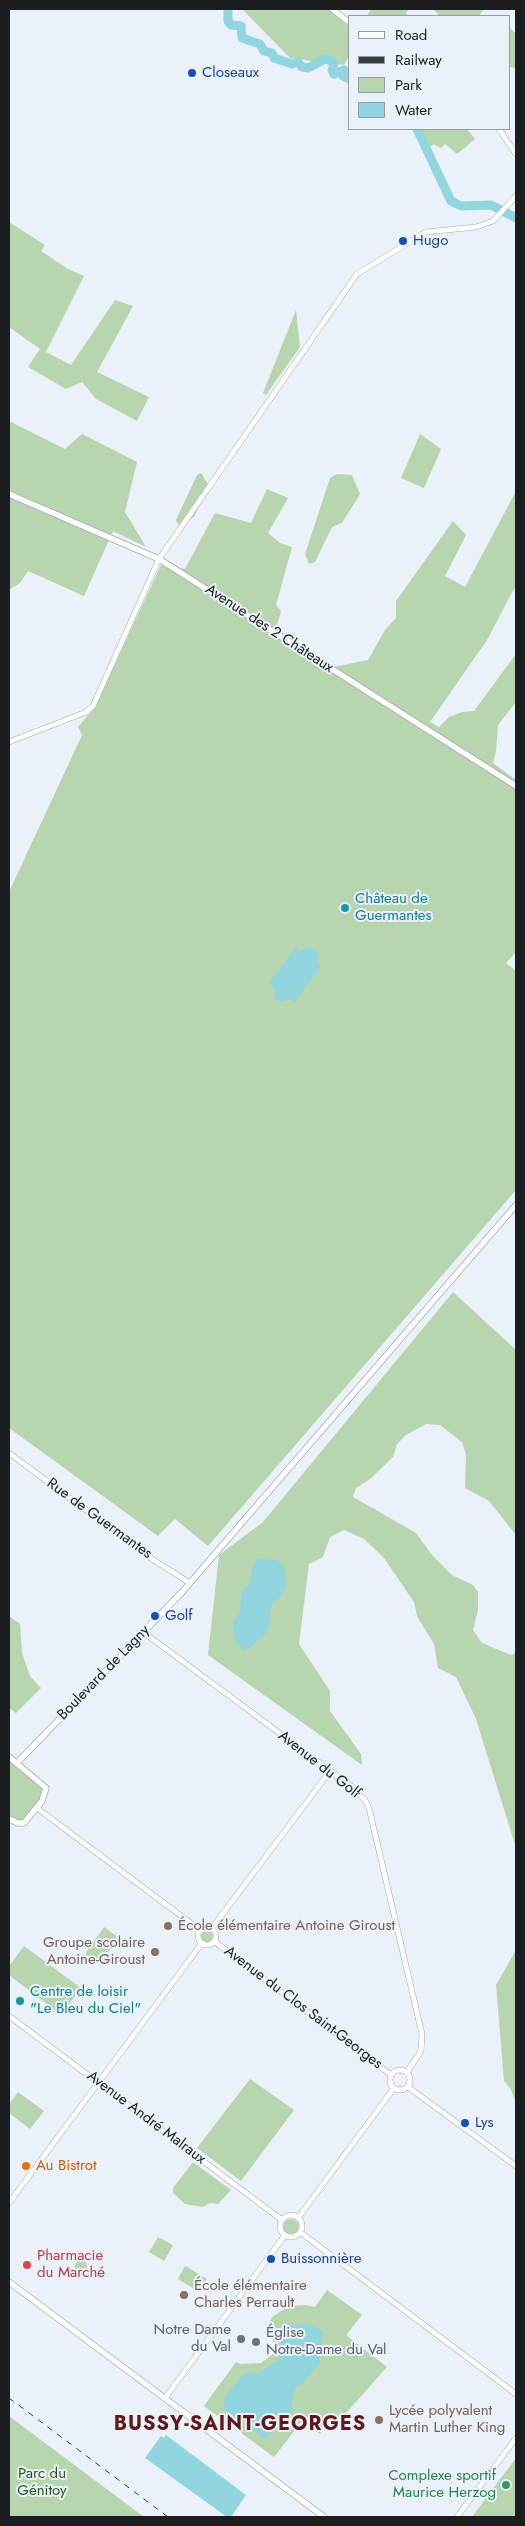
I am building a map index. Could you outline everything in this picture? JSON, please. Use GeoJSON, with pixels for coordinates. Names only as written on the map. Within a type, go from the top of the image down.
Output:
{"type":"FeatureCollection","features":[{"type":"Feature","properties":{"kind":"main road","name":"Avenue des 2 Châteaux"},"geometry":{"type":"LineString","coordinates":[[9,494],[159,559],[516,786]]}},
{"type":"Feature","properties":{"kind":"main road","name":"Boulevard de Lagny"},"geometry":{"type":"LineString","coordinates":[[17,1763],[190,1583],[516,1205]]}},
{"type":"Feature","properties":{"kind":"main road"},"geometry":{"type":"LineString","coordinates":[[9,1757],[46,1788],[46,1794],[24,1823],[18,1824],[9,1819]]}},
{"type":"Feature","properties":{"kind":"main road"},"geometry":{"type":"LineString","coordinates":[[9,2282],[324,2517]]}},
{"type":"Feature","properties":{"kind":"street"},"geometry":{"type":"LineString","coordinates":[[332,9],[348,21]]}},
{"type":"Feature","properties":{"kind":"street"},"geometry":{"type":"LineString","coordinates":[[500,130],[516,154]]}},
{"type":"Feature","properties":{"kind":"street"},"geometry":{"type":"LineString","coordinates":[[9,742],[86,712],[93,706],[159,559],[350,283],[360,272],[426,232],[482,226],[493,221],[516,196]]}},
{"type":"Feature","properties":{"kind":"street","name":"Rue de Guermantes"},"geometry":{"type":"LineString","coordinates":[[9,1453],[155,1561],[190,1583]]}},
{"type":"Feature","properties":{"kind":"street","name":"Avenue du Golf"},"geometry":{"type":"LineString","coordinates":[[144,1632],[360,1794],[369,1808],[422,2034],[421,2051],[407,2072]]}},
{"type":"Feature","properties":{"kind":"street"},"geometry":{"type":"LineString","coordinates":[[212,1928],[330,1772]]}},
{"type":"Feature","properties":{"kind":"street"},"geometry":{"type":"LineString","coordinates":[[37,1808],[200,1930]]}},
{"type":"Feature","properties":{"kind":"street"},"geometry":{"type":"LineString","coordinates":[[207,1927],[212,1928],[216,1932],[214,1941],[210,1944],[202,1943],[198,1935],[200,1930],[207,1927]]}},
{"type":"Feature","properties":{"kind":"street","name":"Avenue du Clos Saint-Georges"},"geometry":{"type":"LineString","coordinates":[[214,1941],[392,2074]]}},
{"type":"Feature","properties":{"kind":"street"},"geometry":{"type":"LineString","coordinates":[[9,2203],[202,1943]]}},
{"type":"Feature","properties":{"kind":"street","name":"Avenue André Malraux"},"geometry":{"type":"LineString","coordinates":[[9,2016],[282,2220]]}},
{"type":"Feature","properties":{"kind":"street"},"geometry":{"type":"LineString","coordinates":[[397,2070],[407,2072],[410,2077],[408,2087],[400,2090],[394,2088],[390,2080],[392,2074],[397,2070]]}},
{"type":"Feature","properties":{"kind":"street"},"geometry":{"type":"LineString","coordinates":[[408,2087],[516,2166]]}},
{"type":"Feature","properties":{"kind":"street"},"geometry":{"type":"LineString","coordinates":[[298,2218],[394,2088]]}},
{"type":"Feature","properties":{"kind":"street"},"geometry":{"type":"LineString","coordinates":[[291,2216],[298,2218],[302,2225],[300,2232],[294,2237],[285,2235],[280,2226],[282,2220],[291,2216]]}},
{"type":"Feature","properties":{"kind":"street"},"geometry":{"type":"LineString","coordinates":[[300,2232],[516,2394]]}},
{"type":"Feature","properties":{"kind":"street"},"geometry":{"type":"LineString","coordinates":[[165,2398],[285,2235]]}},
{"type":"Feature","properties":{"kind":"street"},"geometry":{"type":"LineString","coordinates":[[457,2517],[516,2438]]}},
{"type":"Feature","properties":{"kind":"green space"},"geometry":{"type":"Polygon","coordinates":[[[242,9],[328,9],[348,25],[348,59],[344,65],[290,58],[242,9]]]}},
{"type":"Feature","properties":{"kind":"green space"},"geometry":{"type":"Polygon","coordinates":[[[371,9],[409,9],[406,12],[408,15],[368,15],[371,9]]]}},
{"type":"Feature","properties":{"kind":"green space"},"geometry":{"type":"Polygon","coordinates":[[[433,9],[484,9],[480,15],[439,15],[433,9]]]}},
{"type":"Feature","properties":{"kind":"green space"},"geometry":{"type":"Polygon","coordinates":[[[510,28],[516,34],[516,68],[510,67],[510,28]]]}},
{"type":"Feature","properties":{"kind":"green space"},"geometry":{"type":"Polygon","coordinates":[[[418,130],[468,130],[475,139],[457,154],[445,144],[441,148],[433,144],[428,150],[418,130]]]}},
{"type":"Feature","properties":{"kind":"green space"},"geometry":{"type":"Polygon","coordinates":[[[9,222],[45,245],[41,251],[68,269],[84,276],[46,352],[71,365],[115,300],[133,306],[97,372],[149,397],[137,421],[96,399],[82,382],[66,389],[28,367],[40,349],[9,327],[9,222]]]}},
{"type":"Feature","properties":{"kind":"green space"},"geometry":{"type":"Polygon","coordinates":[[[296,310],[300,347],[266,395],[263,393],[296,310]]]}},
{"type":"Feature","properties":{"kind":"green space"},"geometry":{"type":"Polygon","coordinates":[[[9,421],[65,449],[82,434],[137,462],[125,512],[146,547],[113,531],[84,596],[28,571],[20,583],[9,590],[9,421]]]}},
{"type":"Feature","properties":{"kind":"green space"},"geometry":{"type":"Polygon","coordinates":[[[420,434],[441,449],[424,488],[401,478],[420,434]]]}},
{"type":"Feature","properties":{"kind":"green space"},"geometry":{"type":"Polygon","coordinates":[[[201,473],[208,484],[205,494],[194,517],[179,525],[176,520],[197,475],[201,473]]]}},
{"type":"Feature","properties":{"kind":"green space"},"geometry":{"type":"Polygon","coordinates":[[[337,474],[352,475],[360,494],[342,523],[332,527],[315,562],[309,564],[305,554],[330,478],[337,474]]]}},
{"type":"Feature","properties":{"kind":"green space"},"geometry":{"type":"Polygon","coordinates":[[[267,489],[288,498],[268,533],[280,543],[292,547],[276,605],[281,611],[276,629],[334,667],[368,660],[385,630],[396,618],[396,601],[453,521],[466,535],[445,576],[465,587],[516,491],[516,585],[487,640],[430,722],[439,727],[449,717],[462,712],[474,711],[516,654],[516,702],[498,725],[493,763],[516,780],[516,952],[506,963],[516,971],[516,1190],[208,1546],[175,1519],[158,1536],[9,1428],[9,892],[82,735],[78,727],[95,707],[161,565],[185,569],[215,513],[251,523],[267,489]]]}},
{"type":"Feature","properties":{"kind":"green space"},"geometry":{"type":"Polygon","coordinates":[[[453,1292],[516,1350],[516,1535],[489,1501],[465,1488],[466,1455],[462,1442],[440,1425],[426,1424],[406,1435],[397,1444],[393,1457],[369,1480],[356,1488],[353,1497],[416,1533],[432,1555],[452,1575],[473,1585],[478,1592],[478,1610],[473,1630],[482,1643],[511,1655],[516,1653],[516,1848],[476,1719],[456,1677],[438,1668],[434,1644],[417,1616],[414,1602],[384,1558],[364,1539],[344,1530],[330,1537],[323,1557],[309,1564],[299,1644],[330,1691],[330,1711],[361,1754],[362,1765],[208,1655],[219,1555],[263,1522],[453,1292]]]}},
{"type":"Feature","properties":{"kind":"green space"},"geometry":{"type":"Polygon","coordinates":[[[9,1616],[20,1624],[22,1653],[30,1676],[41,1688],[16,1713],[9,1708],[9,1616]]]}},
{"type":"Feature","properties":{"kind":"green space"},"geometry":{"type":"Polygon","coordinates":[[[9,1760],[44,1789],[43,1795],[26,1819],[21,1821],[9,1816],[9,1760]]]}},
{"type":"Feature","properties":{"kind":"green space"},"geometry":{"type":"Polygon","coordinates":[[[104,1927],[119,1938],[99,1964],[85,1954],[104,1927]]]}},
{"type":"Feature","properties":{"kind":"green space"},"geometry":{"type":"Polygon","coordinates":[[[205,1930],[209,1930],[213,1936],[209,1942],[205,1942],[201,1938],[201,1934],[205,1930]]]}},
{"type":"Feature","properties":{"kind":"green space"},"geometry":{"type":"Polygon","coordinates":[[[24,1946],[81,1988],[61,2015],[9,1975],[9,1966],[24,1946]]]}},
{"type":"Feature","properties":{"kind":"green space"},"geometry":{"type":"Polygon","coordinates":[[[516,1950],[516,2103],[510,2088],[504,2081],[496,1985],[516,1950]]]}},
{"type":"Feature","properties":{"kind":"green space"},"geometry":{"type":"Polygon","coordinates":[[[250,2079],[294,2110],[241,2181],[197,2148],[250,2079]]]}},
{"type":"Feature","properties":{"kind":"green space"},"geometry":{"type":"Polygon","coordinates":[[[18,2092],[44,2111],[30,2129],[9,2113],[9,2104],[18,2092]]]}},
{"type":"Feature","properties":{"kind":"green space"},"geometry":{"type":"Polygon","coordinates":[[[193,2162],[231,2190],[218,2204],[210,2203],[203,2207],[185,2204],[173,2193],[173,2188],[193,2162]]]}},
{"type":"Feature","properties":{"kind":"green space"},"geometry":{"type":"Polygon","coordinates":[[[291,2219],[299,2227],[291,2235],[283,2227],[291,2219]]]}},
{"type":"Feature","properties":{"kind":"green space"},"geometry":{"type":"Polygon","coordinates":[[[158,2237],[173,2245],[164,2261],[149,2252],[158,2237]]]}},
{"type":"Feature","properties":{"kind":"green space"},"geometry":{"type":"Polygon","coordinates":[[[81,2260],[87,2266],[81,2272],[75,2266],[81,2260]]]}},
{"type":"Feature","properties":{"kind":"green space"},"geometry":{"type":"Polygon","coordinates":[[[185,2266],[207,2279],[199,2292],[178,2279],[185,2266]]]}},
{"type":"Feature","properties":{"kind":"green space"},"geometry":{"type":"Polygon","coordinates":[[[327,2290],[362,2315],[346,2335],[387,2367],[348,2411],[323,2428],[320,2434],[302,2421],[274,2457],[204,2406],[236,2362],[240,2364],[261,2363],[273,2354],[274,2344],[269,2323],[272,2317],[289,2306],[305,2305],[315,2307],[327,2290]]]}},
{"type":"Feature","properties":{"kind":"green space","name":"Parc du Génitoy"},"geometry":{"type":"Polygon","coordinates":[[[9,2416],[144,2517],[9,2517],[9,2416]]]}},
{"type":"Feature","properties":{"kind":"green space","name":"Complexe sportif Maurice Herzog"},"geometry":{"type":"Polygon","coordinates":[[[516,2458],[516,2517],[472,2517],[489,2494],[516,2458]]]}},
{"type":"Feature","properties":{"kind":"water"},"geometry":{"type":"Polygon","coordinates":[[[296,947],[301,951],[308,947],[315,949],[319,956],[317,963],[321,966],[295,1002],[290,999],[281,1002],[275,998],[274,987],[269,983],[296,947]]]}},
{"type":"Feature","properties":{"kind":"water"},"geometry":{"type":"Polygon","coordinates":[[[259,1559],[277,1560],[284,1566],[286,1586],[282,1595],[271,1606],[269,1627],[266,1633],[244,1650],[235,1642],[233,1622],[240,1613],[242,1590],[250,1584],[254,1563],[259,1559]]]}},
{"type":"Feature","properties":{"kind":"water"},"geometry":{"type":"Polygon","coordinates":[[[290,2324],[312,2326],[323,2331],[319,2365],[306,2378],[304,2384],[299,2385],[293,2391],[292,2409],[265,2439],[224,2409],[225,2396],[245,2373],[259,2373],[278,2360],[282,2350],[281,2328],[290,2324]]]}},
{"type":"Feature","properties":{"kind":"water"},"geometry":{"type":"Polygon","coordinates":[[[166,2435],[246,2495],[231,2517],[227,2517],[145,2458],[161,2436],[164,2438],[166,2435]]]}},
{"type":"Feature","properties":{"kind":"waterway"},"geometry":{"type":"LineString","coordinates":[[228,9],[228,21],[231,25],[241,26],[242,38],[260,44],[264,51],[272,53],[274,58],[292,64],[298,62],[302,67],[308,68],[325,59],[331,61],[334,65],[332,70],[334,74],[344,70],[343,76],[348,78]]}},
{"type":"Feature","properties":{"kind":"waterway"},"geometry":{"type":"LineString","coordinates":[[417,130],[451,201],[461,206],[491,205],[516,218]]}},
{"type":"Feature","properties":{"kind":"railway"},"geometry":{"type":"LineString","coordinates":[[9,2398],[168,2517]]}},
{"type":"Feature","properties":{"kind":"place","name":"Closeaux"},"geometry":{"type":"Point","coordinates":[192,73]}},
{"type":"Feature","properties":{"kind":"place","name":"Hugo"},"geometry":{"type":"Point","coordinates":[403,241]}},
{"type":"Feature","properties":{"kind":"place","name":"Château de Guermantes"},"geometry":{"type":"Point","coordinates":[345,908]}},
{"type":"Feature","properties":{"kind":"place","name":"Golf"},"geometry":{"type":"Point","coordinates":[155,1616]}},
{"type":"Feature","properties":{"kind":"place","name":"École élémentaire Antoine Giroust"},"geometry":{"type":"Point","coordinates":[168,1926]}},
{"type":"Feature","properties":{"kind":"place","name":"Groupe scolaire Antoine-Giroust"},"geometry":{"type":"Point","coordinates":[155,1952]}},
{"type":"Feature","properties":{"kind":"place","name":"Centre de loisir \"Le Bleu du Ciel\""},"geometry":{"type":"Point","coordinates":[20,2001]}},
{"type":"Feature","properties":{"kind":"place","name":"Lys"},"geometry":{"type":"Point","coordinates":[465,2123]}},
{"type":"Feature","properties":{"kind":"place","name":"Au Bistrot"},"geometry":{"type":"Point","coordinates":[26,2166]}},
{"type":"Feature","properties":{"kind":"place","name":"Buissonnière"},"geometry":{"type":"Point","coordinates":[271,2259]}},
{"type":"Feature","properties":{"kind":"place","name":"Pharmacie du Marché"},"geometry":{"type":"Point","coordinates":[27,2265]}},
{"type":"Feature","properties":{"kind":"place","name":"École élémentaire Charles Perrault"},"geometry":{"type":"Point","coordinates":[184,2295]}},
{"type":"Feature","properties":{"kind":"place","name":"Notre Dame du Val"},"geometry":{"type":"Point","coordinates":[241,2339]}},
{"type":"Feature","properties":{"kind":"place","name":"Église Notre-Dame du Val"},"geometry":{"type":"Point","coordinates":[256,2342]}},
{"type":"Feature","properties":{"kind":"place","name":"Lycée polyvalent Martin Luther King"},"geometry":{"type":"Point","coordinates":[379,2420]}},
{"type":"Feature","properties":{"kind":"place","name":"Complexe sportif Maurice Herzog"},"geometry":{"type":"Point","coordinates":[506,2485]}},
{"type":"Feature","properties":{"kind":"district","name":"BUSSY-SAINT-GEORGES"},"geometry":{"type":"Point","coordinates":[240,2425]}}]}
